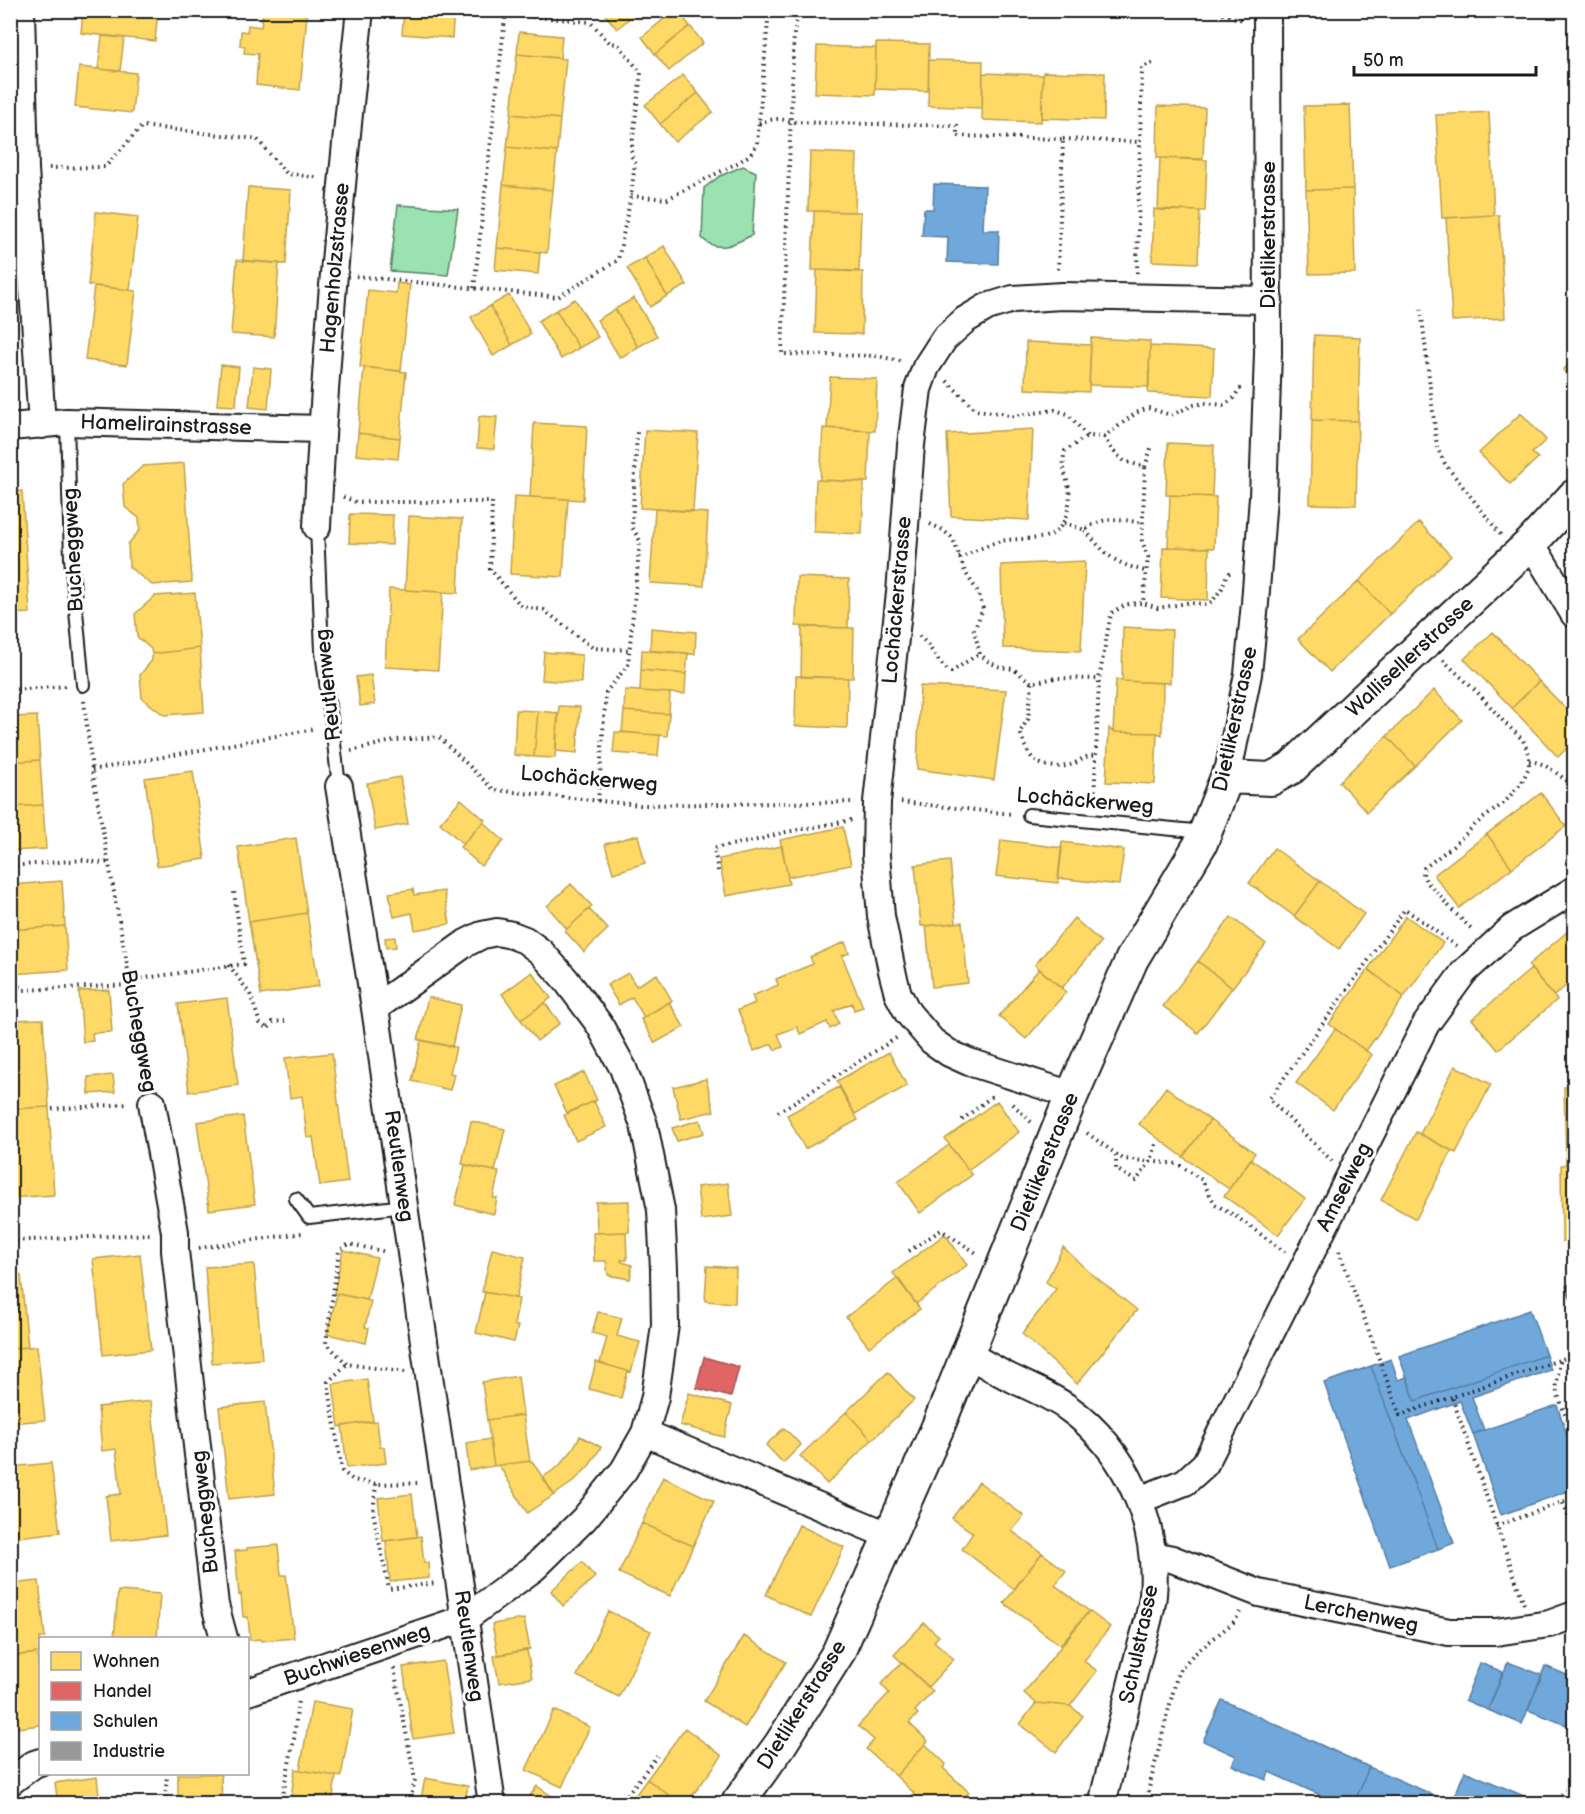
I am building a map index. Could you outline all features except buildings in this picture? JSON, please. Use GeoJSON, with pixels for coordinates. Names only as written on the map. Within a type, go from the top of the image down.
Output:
{"type":"FeatureCollection","features":[{"type":"Feature","properties":{"kind":"street"},"geometry":{"type":"LineString","coordinates":[[21,10],[25,169],[42,425]]}},
{"type":"Feature","properties":{"kind":"street","name":"Hagenholzstrasse"},"geometry":{"type":"LineString","coordinates":[[317,527],[321,429],[360,10]]}},
{"type":"Feature","properties":{"kind":"street","name":"Dietlikerstrasse"},"geometry":{"type":"LineString","coordinates":[[737,1803],[780,1745],[838,1653],[967,1354],[1071,1095],[1132,959],[1202,843],[1227,777],[1248,675],[1263,497],[1269,300],[1267,19]]}},
{"type":"Feature","properties":{"kind":"street","name":"Lochäckerstrasse"},"geometry":{"type":"LineString","coordinates":[[1071,1095],[969,1062],[940,1047],[919,1028],[908,1013],[898,994],[892,971],[880,906],[876,855],[877,802],[900,593],[911,445],[918,389],[926,367],[944,339],[965,320],[987,307],[1013,299],[1062,296],[1269,300]]}},
{"type":"Feature","properties":{"kind":"street","name":"Hamelirainstrasse"},"geometry":{"type":"LineString","coordinates":[[10,427],[67,422],[321,429]]}},
{"type":"Feature","properties":{"kind":"street","name":"Wallisellerstrasse"},"geometry":{"type":"LineString","coordinates":[[1227,777],[1271,779],[1292,768],[1517,540],[1575,496]]}},
{"type":"Feature","properties":{"kind":"street"},"geometry":{"type":"LineString","coordinates":[[1517,540],[1575,614]]}},
{"type":"Feature","properties":{"kind":"street","name":"Reutlenweg"},"geometry":{"type":"LineString","coordinates":[[339,786],[405,1206],[492,1803]]}},
{"type":"Feature","properties":{"kind":"street","name":"Amselweg"},"geometry":{"type":"LineString","coordinates":[[1139,1500],[1185,1482],[1205,1464],[1426,1024],[1464,972],[1512,928],[1575,890]]}},
{"type":"Feature","properties":{"kind":"street","name":"Buchwiesenweg"},"geometry":{"type":"LineString","coordinates":[[249,1692],[466,1618],[534,1568],[584,1520],[624,1470],[645,1433],[655,1396],[665,1325],[660,1210],[644,1125],[623,1068],[599,1024],[566,980],[541,952],[525,939],[497,932],[482,935],[466,943],[375,1008]]}},
{"type":"Feature","properties":{"kind":"street","name":"Bucheggweg"},"geometry":{"type":"LineString","coordinates":[[152,1103],[175,1242],[215,1605],[224,1637]]}},
{"type":"Feature","properties":{"kind":"street","name":"Schulstrasse"},"geometry":{"type":"LineString","coordinates":[[967,1354],[1041,1391],[1088,1424],[1123,1468],[1139,1500],[1147,1526],[1153,1556],[1153,1596],[1102,1803]]}},
{"type":"Feature","properties":{"kind":"street"},"geometry":{"type":"LineString","coordinates":[[645,1433],[890,1536]]}},
{"type":"Feature","properties":{"kind":"street","name":"Lerchenweg"},"geometry":{"type":"LineString","coordinates":[[1153,1556],[1172,1559],[1259,1593],[1449,1632],[1496,1632],[1549,1624],[1575,1615]]}},
{"type":"Feature","properties":{"kind":"street"},"geometry":{"type":"LineString","coordinates":[[10,1782],[39,1762]]}},
{"type":"Feature","properties":{"kind":"lane","name":"Bucheggweg"},"geometry":{"type":"LineString","coordinates":[[67,422],[71,558],[83,685]]}},
{"type":"Feature","properties":{"kind":"lane","name":"Reutlenweg"},"geometry":{"type":"LineString","coordinates":[[317,527],[322,652],[339,786]]}},
{"type":"Feature","properties":{"kind":"lane","name":"Lochäckerweg"},"geometry":{"type":"LineString","coordinates":[[1029,815],[1205,832]]}},
{"type":"Feature","properties":{"kind":"lane"},"geometry":{"type":"LineString","coordinates":[[296,1199],[309,1216],[405,1206]]}},
{"type":"Feature","properties":{"kind":"path"},"geometry":{"type":"LineString","coordinates":[[631,196],[667,200],[751,154],[757,144],[769,10]]}},
{"type":"Feature","properties":{"kind":"path"},"geometry":{"type":"LineString","coordinates":[[800,10],[794,32],[782,354],[878,356],[907,362]]}},
{"type":"Feature","properties":{"kind":"path"},"geometry":{"type":"LineString","coordinates":[[1211,10],[1267,19]]}},
{"type":"Feature","properties":{"kind":"path"},"geometry":{"type":"LineString","coordinates":[[335,274],[558,297],[618,260],[631,196],[635,163],[631,155],[641,73],[618,44],[610,43],[590,22],[506,12],[474,288]]}},
{"type":"Feature","properties":{"kind":"path"},"geometry":{"type":"LineString","coordinates":[[1137,273],[1142,67],[1156,62]]}},
{"type":"Feature","properties":{"kind":"path"},"geometry":{"type":"LineString","coordinates":[[759,123],[782,118],[791,122],[957,126],[957,136],[1140,142]]}},
{"type":"Feature","properties":{"kind":"path"},"geometry":{"type":"LineString","coordinates":[[25,169],[105,167],[142,126],[257,139],[287,174],[343,179]]}},
{"type":"Feature","properties":{"kind":"path"},"geometry":{"type":"LineString","coordinates":[[1058,281],[1063,138]]}},
{"type":"Feature","properties":{"kind":"path"},"geometry":{"type":"LineString","coordinates":[[1421,309],[1437,447],[1445,464],[1517,540]]}},
{"type":"Feature","properties":{"kind":"path"},"geometry":{"type":"LineString","coordinates":[[944,379],[952,384],[976,410],[1013,416],[1055,410],[1068,414],[1087,436]]}},
{"type":"Feature","properties":{"kind":"path"},"geometry":{"type":"LineString","coordinates":[[959,558],[998,542],[1045,538],[1064,523],[1071,492],[1065,479],[1062,461],[1065,451],[1087,436],[1104,436],[1136,413],[1148,408],[1171,415],[1194,405],[1205,403],[1224,405],[1234,398],[1239,389],[1250,386]]}},
{"type":"Feature","properties":{"kind":"path"},"geometry":{"type":"LineString","coordinates":[[598,801],[606,693],[628,665],[640,541],[632,526],[636,432]]}},
{"type":"Feature","properties":{"kind":"path"},"geometry":{"type":"LineString","coordinates":[[1104,436],[1112,450],[1124,461],[1144,467]]}},
{"type":"Feature","properties":{"kind":"path"},"geometry":{"type":"LineString","coordinates":[[1143,603],[1148,557],[1142,541],[1144,467],[1152,445]]}},
{"type":"Feature","properties":{"kind":"path"},"geometry":{"type":"LineString","coordinates":[[319,489],[356,502],[492,502],[490,569],[522,607],[544,610],[593,648],[629,650]]}},
{"type":"Feature","properties":{"kind":"path"},"geometry":{"type":"LineString","coordinates":[[1085,530],[1104,519],[1142,523]]}},
{"type":"Feature","properties":{"kind":"path"},"geometry":{"type":"LineString","coordinates":[[922,521],[943,530],[951,537],[965,572],[978,592],[983,609],[974,630],[980,654],[989,662],[1013,669],[1032,683],[1055,678],[1098,679]]}},
{"type":"Feature","properties":{"kind":"path"},"geometry":{"type":"LineString","coordinates":[[1064,523],[1085,530],[1109,556],[1124,565],[1145,571]]}},
{"type":"Feature","properties":{"kind":"path"},"geometry":{"type":"LineString","coordinates":[[1093,821],[1098,679],[1111,613],[1127,604],[1143,603],[1158,608],[1187,603],[1206,604],[1212,602],[1222,588],[1227,574],[1231,571],[1241,572]]}},
{"type":"Feature","properties":{"kind":"path"},"geometry":{"type":"LineString","coordinates":[[915,633],[926,641],[943,667],[951,672],[980,654]]}},
{"type":"Feature","properties":{"kind":"path"},"geometry":{"type":"LineString","coordinates":[[1442,659],[1523,740],[1529,754],[1529,767],[1522,782],[1510,797],[1425,868],[1423,875],[1456,914],[1480,937]]}},
{"type":"Feature","properties":{"kind":"path"},"geometry":{"type":"LineString","coordinates":[[1032,683],[1028,719],[1020,732],[1029,753],[1036,761],[1053,767],[1071,765],[1089,755],[1095,756]]}},
{"type":"Feature","properties":{"kind":"path"},"geometry":{"type":"LineString","coordinates":[[10,690],[83,685]]}},
{"type":"Feature","properties":{"kind":"path","name":"Bucheggweg"},"geometry":{"type":"LineString","coordinates":[[83,685],[92,770],[152,1103]]}},
{"type":"Feature","properties":{"kind":"path"},"geometry":{"type":"LineString","coordinates":[[92,770],[333,726]]}},
{"type":"Feature","properties":{"kind":"path","name":"Lochäckerweg"},"geometry":{"type":"LineString","coordinates":[[336,754],[396,740],[440,737],[494,790],[640,805],[863,802]]}},
{"type":"Feature","properties":{"kind":"path"},"geometry":{"type":"LineString","coordinates":[[1529,761],[1539,762],[1551,768],[1559,776],[1575,785]]}},
{"type":"Feature","properties":{"kind":"path","name":"Lochäckerweg"},"geometry":{"type":"LineString","coordinates":[[899,802],[1029,815]]}},
{"type":"Feature","properties":{"kind":"path"},"geometry":{"type":"LineString","coordinates":[[718,871],[714,848],[854,820]]}},
{"type":"Feature","properties":{"kind":"path"},"geometry":{"type":"LineString","coordinates":[[10,866],[82,860],[109,862]]}},
{"type":"Feature","properties":{"kind":"path"},"geometry":{"type":"LineString","coordinates":[[10,979],[24,990],[131,982],[244,963],[234,892]]}},
{"type":"Feature","properties":{"kind":"path"},"geometry":{"type":"LineString","coordinates":[[1339,1167],[1269,1099],[1405,909],[1464,952]]}},
{"type":"Feature","properties":{"kind":"path"},"geometry":{"type":"LineString","coordinates":[[229,965],[250,994],[260,1023],[268,1029],[273,1022],[285,1021]]}},
{"type":"Feature","properties":{"kind":"path"},"geometry":{"type":"LineString","coordinates":[[778,1113],[901,1035]]}},
{"type":"Feature","properties":{"kind":"path"},"geometry":{"type":"LineString","coordinates":[[962,1120],[992,1096],[1014,1104],[1035,1126]]}},
{"type":"Feature","properties":{"kind":"path"},"geometry":{"type":"LineString","coordinates":[[52,1109],[152,1103]]}},
{"type":"Feature","properties":{"kind":"path"},"geometry":{"type":"LineString","coordinates":[[1082,1129],[1123,1159],[1178,1164],[1202,1180],[1215,1204],[1305,1266]]}},
{"type":"Feature","properties":{"kind":"path"},"geometry":{"type":"LineString","coordinates":[[1116,1154],[1116,1169],[1136,1181],[1151,1161],[1155,1144]]}},
{"type":"Feature","properties":{"kind":"path"},"geometry":{"type":"LineString","coordinates":[[909,1251],[941,1230],[979,1255]]}},
{"type":"Feature","properties":{"kind":"path"},"geometry":{"type":"LineString","coordinates":[[10,1241],[175,1242],[302,1233]]}},
{"type":"Feature","properties":{"kind":"path"},"geometry":{"type":"LineString","coordinates":[[412,1257],[349,1244],[339,1251],[326,1343],[347,1364],[399,1371],[429,1380]]}},
{"type":"Feature","properties":{"kind":"path"},"geometry":{"type":"LineString","coordinates":[[1339,1250],[1400,1415],[1575,1355]]}},
{"type":"Feature","properties":{"kind":"path"},"geometry":{"type":"LineString","coordinates":[[1560,1360],[1556,1389],[1575,1440]]}},
{"type":"Feature","properties":{"kind":"path"},"geometry":{"type":"LineString","coordinates":[[347,1364],[328,1382],[342,1471],[353,1480],[376,1484],[445,1483]]}},
{"type":"Feature","properties":{"kind":"path"},"geometry":{"type":"LineString","coordinates":[[1452,1397],[1527,1613]]}},
{"type":"Feature","properties":{"kind":"path"},"geometry":{"type":"LineString","coordinates":[[376,1484],[373,1512],[388,1589],[460,1581]]}},
{"type":"Feature","properties":{"kind":"path"},"geometry":{"type":"LineString","coordinates":[[1496,1526],[1575,1498]]}},
{"type":"Feature","properties":{"kind":"path"},"geometry":{"type":"LineString","coordinates":[[1563,1503],[1568,1515],[1575,1517]]}},
{"type":"Feature","properties":{"kind":"path"},"geometry":{"type":"LineString","coordinates":[[1144,1803],[1178,1672],[1193,1655],[1235,1621],[1243,1606]]}},
{"type":"Feature","properties":{"kind":"path"},"geometry":{"type":"LineString","coordinates":[[389,1644],[415,1780],[409,1803]]}},
{"type":"Feature","properties":{"kind":"path"},"geometry":{"type":"LineString","coordinates":[[281,1803],[294,1739],[301,1674]]}},
{"type":"Feature","properties":{"kind":"path"},"geometry":{"type":"LineString","coordinates":[[620,1803],[657,1756]]}},
{"type":"Feature","properties":{"kind":"path"},"geometry":{"type":"LineString","coordinates":[[165,1803],[166,1775]]}},
{"type":"Feature","properties":{"kind":"path"},"geometry":{"type":"LineString","coordinates":[[1553,1803],[1575,1783]]}},
{"type":"Feature","properties":{"kind":"green space"},"geometry":{"type":"Polygon","coordinates":[[[743,166],[756,172],[752,235],[733,244],[714,246],[702,238],[704,188],[720,176],[743,166]]]}},
{"type":"Feature","properties":{"kind":"green space"},"geometry":{"type":"Polygon","coordinates":[[[398,205],[458,209],[448,275],[390,271],[398,205]]]}}]}
